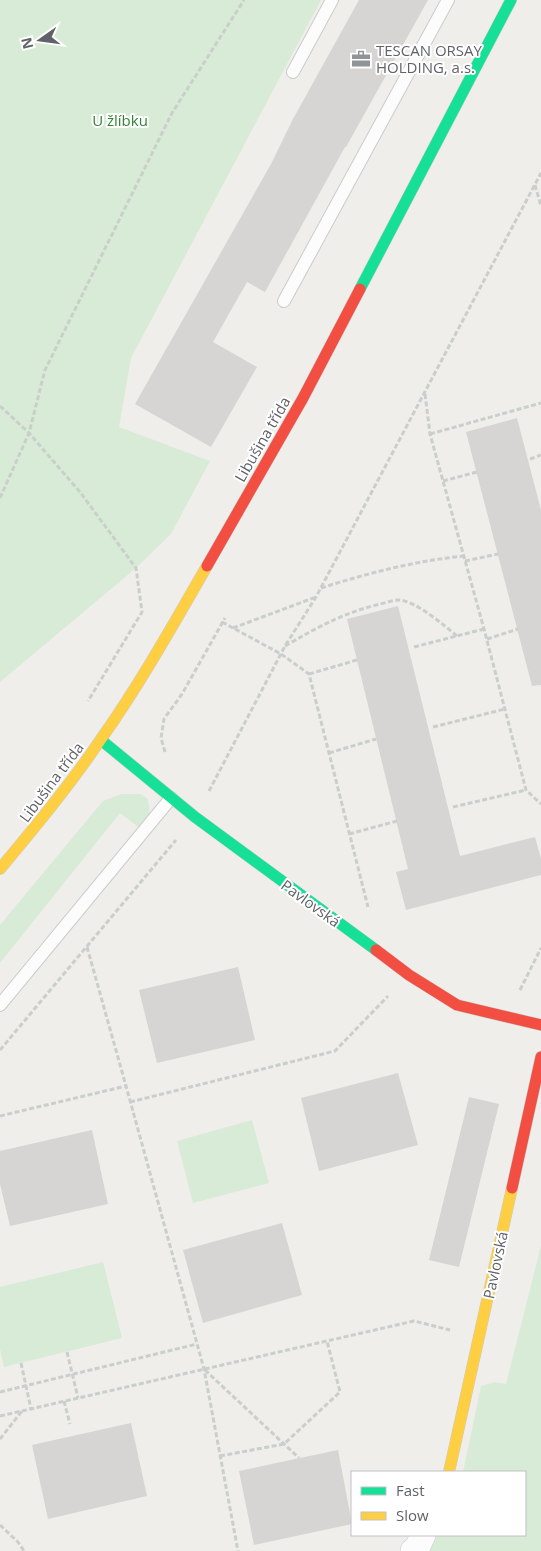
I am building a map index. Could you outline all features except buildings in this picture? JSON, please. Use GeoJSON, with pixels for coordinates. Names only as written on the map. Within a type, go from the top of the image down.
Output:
{"type":"FeatureCollection","features":[{"type":"Feature","properties":{"kind":"street","name":"Libušina třída"},"geometry":{"type":"LineString","coordinates":[[0,869],[39,823],[101,740],[145,672],[303,398],[511,0]]}},
{"type":"Feature","properties":{"kind":"street","name":"Pavlovská"},"geometry":{"type":"LineString","coordinates":[[101,740],[195,818],[409,975],[457,1005],[541,1025]]}},
{"type":"Feature","properties":{"kind":"street","name":"Pavlovská"},"geometry":{"type":"LineString","coordinates":[[449,1471],[541,1057]]}},
{"type":"Feature","properties":{"kind":"street"},"geometry":{"type":"LineString","coordinates":[[413,1551],[417,1548],[423,1536]]}},
{"type":"Feature","properties":{"kind":"lane"},"geometry":{"type":"LineString","coordinates":[[293,72],[332,0]]}},
{"type":"Feature","properties":{"kind":"lane"},"geometry":{"type":"LineString","coordinates":[[284,301],[448,0]]}},
{"type":"Feature","properties":{"kind":"lane"},"geometry":{"type":"LineString","coordinates":[[0,1005],[171,798]]}},
{"type":"Feature","properties":{"kind":"path"},"geometry":{"type":"LineString","coordinates":[[0,498],[29,433],[45,370],[58,343],[172,114],[244,0]]}},
{"type":"Feature","properties":{"kind":"path"},"geometry":{"type":"LineString","coordinates":[[0,1050],[195,818],[285,646],[321,588],[541,173]]}},
{"type":"Feature","properties":{"kind":"path"},"geometry":{"type":"LineString","coordinates":[[535,185],[541,206]]}},
{"type":"Feature","properties":{"kind":"path"},"geometry":{"type":"LineString","coordinates":[[425,393],[430,434],[487,639],[526,790],[541,804]]}},
{"type":"Feature","properties":{"kind":"path"},"geometry":{"type":"LineString","coordinates":[[430,434],[541,403]]}},
{"type":"Feature","properties":{"kind":"path"},"geometry":{"type":"LineString","coordinates":[[0,406],[29,433],[80,492],[136,568],[142,612],[88,701]]}},
{"type":"Feature","properties":{"kind":"path"},"geometry":{"type":"LineString","coordinates":[[530,459],[541,455]]}},
{"type":"Feature","properties":{"kind":"path"},"geometry":{"type":"LineString","coordinates":[[443,481],[477,472]]}},
{"type":"Feature","properties":{"kind":"path"},"geometry":{"type":"LineString","coordinates":[[465,561],[498,554]]}},
{"type":"Feature","properties":{"kind":"path"},"geometry":{"type":"LineString","coordinates":[[321,588],[429,559],[464,556]]}},
{"type":"Feature","properties":{"kind":"path"},"geometry":{"type":"LineString","coordinates":[[232,628],[316,597]]}},
{"type":"Feature","properties":{"kind":"path"},"geometry":{"type":"LineString","coordinates":[[285,646],[325,623],[348,613],[399,600],[414,605],[436,618],[458,636]]}},
{"type":"Feature","properties":{"kind":"path"},"geometry":{"type":"LineString","coordinates":[[182,694],[224,618]]}},
{"type":"Feature","properties":{"kind":"path"},"geometry":{"type":"LineString","coordinates":[[222,622],[281,654],[309,674],[370,916]]}},
{"type":"Feature","properties":{"kind":"path"},"geometry":{"type":"LineString","coordinates":[[487,639],[518,629]]}},
{"type":"Feature","properties":{"kind":"path"},"geometry":{"type":"LineString","coordinates":[[414,647],[484,630]]}},
{"type":"Feature","properties":{"kind":"path"},"geometry":{"type":"LineString","coordinates":[[309,674],[357,660]]}},
{"type":"Feature","properties":{"kind":"path"},"geometry":{"type":"LineString","coordinates":[[433,727],[505,709]]}},
{"type":"Feature","properties":{"kind":"path"},"geometry":{"type":"LineString","coordinates":[[329,753],[376,740]]}},
{"type":"Feature","properties":{"kind":"path"},"geometry":{"type":"LineString","coordinates":[[453,807],[526,790]]}},
{"type":"Feature","properties":{"kind":"path"},"geometry":{"type":"LineString","coordinates":[[349,834],[397,821]]}},
{"type":"Feature","properties":{"kind":"path"},"geometry":{"type":"LineString","coordinates":[[87,947],[204,1369],[238,1551]]}},
{"type":"Feature","properties":{"kind":"path"},"geometry":{"type":"LineString","coordinates":[[506,1018],[541,948]]}},
{"type":"Feature","properties":{"kind":"path"},"geometry":{"type":"LineString","coordinates":[[130,1102],[335,1051],[409,975]]}},
{"type":"Feature","properties":{"kind":"path"},"geometry":{"type":"LineString","coordinates":[[0,1116],[126,1086]]}},
{"type":"Feature","properties":{"kind":"path"},"geometry":{"type":"LineString","coordinates":[[0,1416],[414,1321],[479,1338]]}},
{"type":"Feature","properties":{"kind":"path"},"geometry":{"type":"LineString","coordinates":[[220,1456],[284,1444],[340,1392],[327,1341]]}},
{"type":"Feature","properties":{"kind":"path"},"geometry":{"type":"LineString","coordinates":[[0,1392],[197,1344]]}},
{"type":"Feature","properties":{"kind":"path"},"geometry":{"type":"LineString","coordinates":[[67,1352],[78,1398]]}},
{"type":"Feature","properties":{"kind":"path"},"geometry":{"type":"LineString","coordinates":[[21,1363],[31,1409]]}},
{"type":"Feature","properties":{"kind":"path"},"geometry":{"type":"LineString","coordinates":[[204,1369],[299,1458]]}},
{"type":"Feature","properties":{"kind":"path"},"geometry":{"type":"LineString","coordinates":[[64,1401],[70,1424]]}},
{"type":"Feature","properties":{"kind":"path"},"geometry":{"type":"LineString","coordinates":[[0,1439],[22,1410]]}},
{"type":"Feature","properties":{"kind":"path"},"geometry":{"type":"LineString","coordinates":[[0,1525],[18,1542],[24,1551]]}},
{"type":"Feature","properties":{"kind":"green space","name":"U žlíbku"},"geometry":{"type":"Polygon","coordinates":[[[0,0],[321,0],[131,358],[119,427],[210,461],[171,534],[136,568],[0,682],[0,0]]]}},
{"type":"Feature","properties":{"kind":"green space"},"geometry":{"type":"Polygon","coordinates":[[[121,794],[140,794],[147,798],[149,814],[141,829],[120,813],[0,963],[0,925],[103,801],[121,794]]]}},
{"type":"Feature","properties":{"kind":"green space"},"geometry":{"type":"Polygon","coordinates":[[[252,1120],[269,1183],[193,1203],[177,1141],[252,1120]]]}},
{"type":"Feature","properties":{"kind":"green space"},"geometry":{"type":"Polygon","coordinates":[[[541,1246],[541,1551],[425,1551],[437,1536],[526,1536],[526,1471],[463,1471],[481,1386],[495,1382],[506,1384],[541,1246]]]}},
{"type":"Feature","properties":{"kind":"green space"},"geometry":{"type":"Polygon","coordinates":[[[103,1262],[122,1338],[4,1367],[0,1349],[0,1287],[103,1262]]]}},
{"type":"Feature","properties":{"kind":"traffic: fast"},"geometry":{"type":"LineString","coordinates":[[360,289],[511,0]]}},
{"type":"Feature","properties":{"kind":"traffic: fast"},"geometry":{"type":"LineString","coordinates":[[101,740],[195,817],[376,950]]}},
{"type":"Feature","properties":{"kind":"traffic: slow"},"geometry":{"type":"LineString","coordinates":[[0,869],[65,789],[115,718],[156,654],[207,566]]}},
{"type":"Feature","properties":{"kind":"traffic: slow"},"geometry":{"type":"LineString","coordinates":[[449,1471],[512,1188]]}},
{"type":"Feature","properties":{"kind":"traffic: jam"},"geometry":{"type":"LineString","coordinates":[[207,566],[303,398],[360,289]]}},
{"type":"Feature","properties":{"kind":"traffic: jam"},"geometry":{"type":"LineString","coordinates":[[376,950],[409,975],[457,1005],[541,1025]]}},
{"type":"Feature","properties":{"kind":"traffic: jam"},"geometry":{"type":"LineString","coordinates":[[512,1188],[541,1057]]}},
{"type":"Feature","properties":{"kind":"place","name":"TESCAN ORSAY HOLDING, a.s."},"geometry":{"type":"Point","coordinates":[361,59]}}]}
